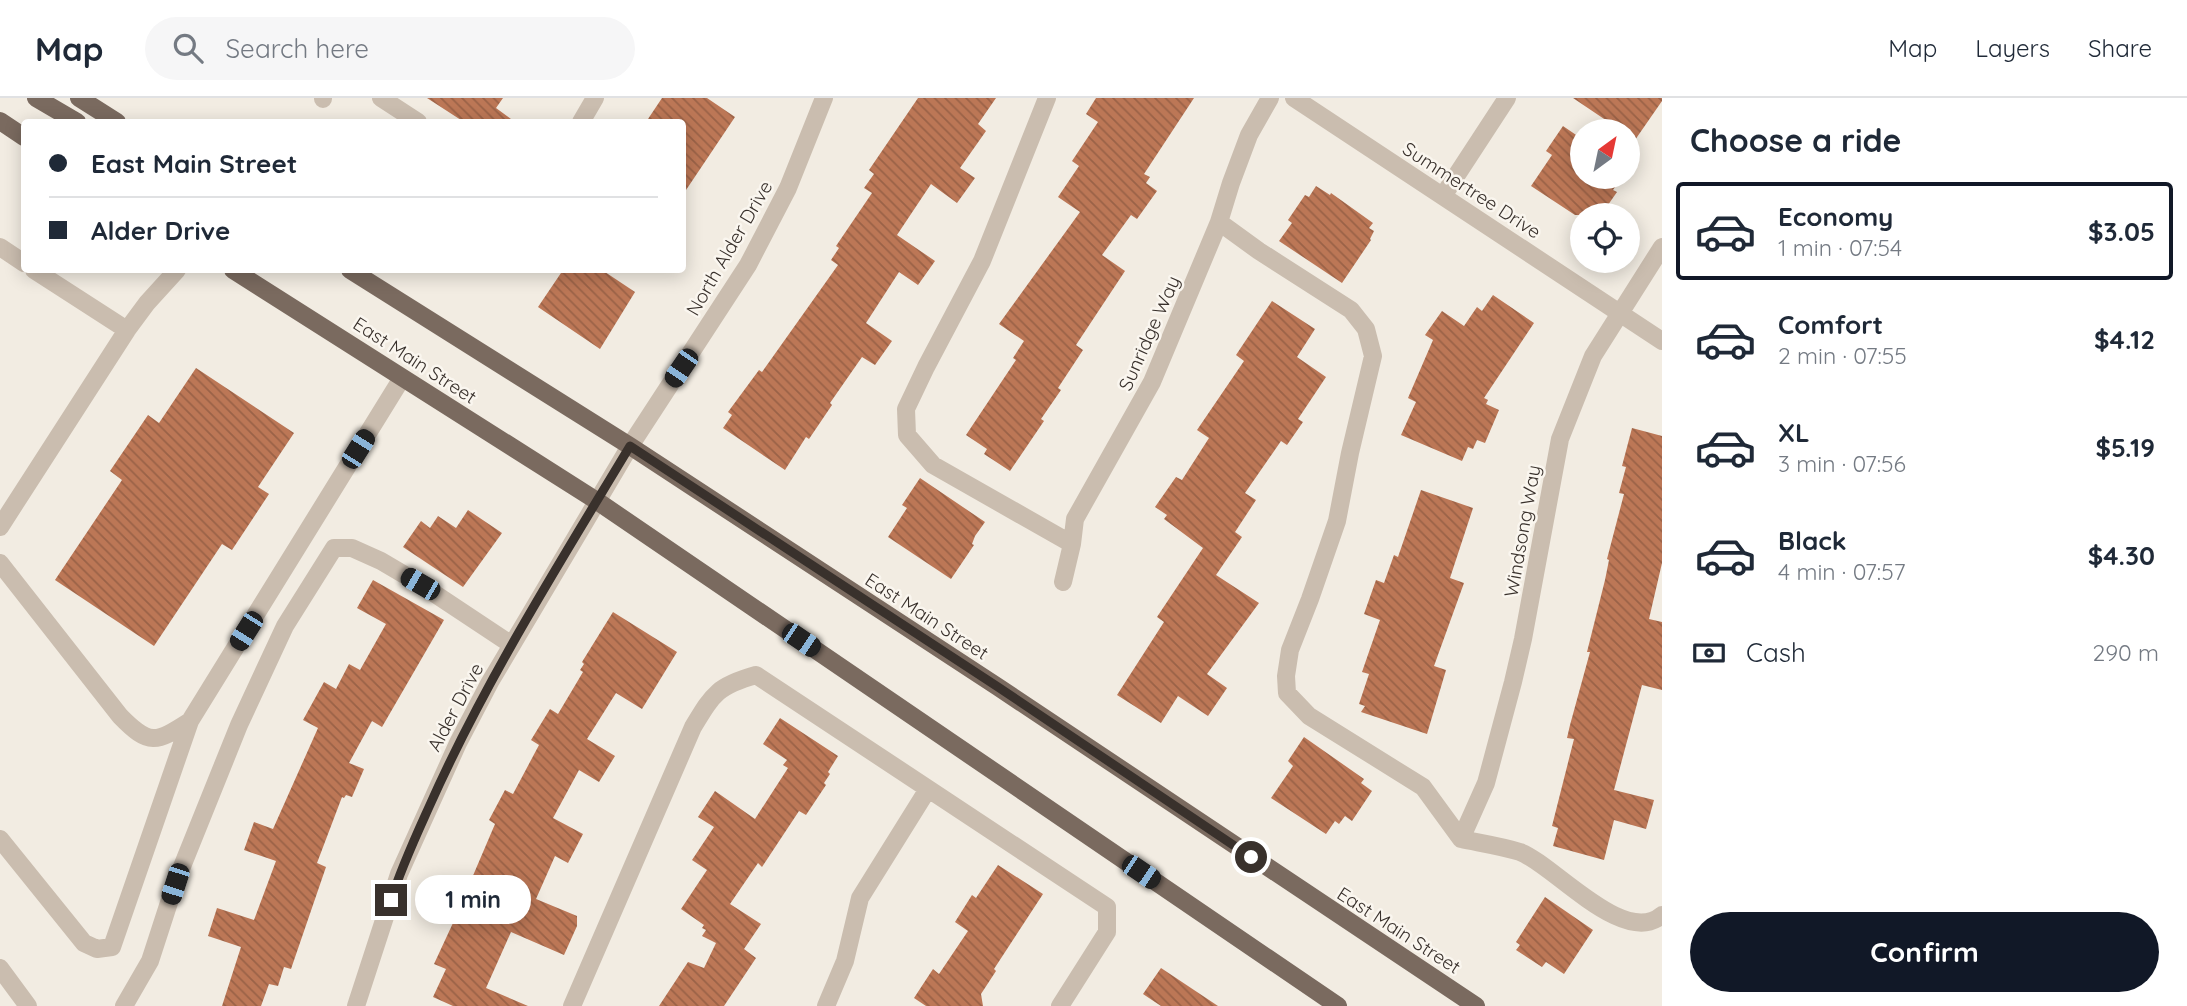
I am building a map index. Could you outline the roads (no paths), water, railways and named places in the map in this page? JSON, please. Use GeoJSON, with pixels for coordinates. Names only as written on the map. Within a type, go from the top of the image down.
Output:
{"type":"FeatureCollection","features":[{"type":"Feature","properties":{"kind":"main road"},"geometry":{"type":"LineString","coordinates":[[36,98],[72,119]]}},
{"type":"Feature","properties":{"kind":"main road"},"geometry":{"type":"LineString","coordinates":[[79,98],[112,119]]}},
{"type":"Feature","properties":{"kind":"main road"},"geometry":{"type":"LineString","coordinates":[[0,121],[21,135]]}},
{"type":"Feature","properties":{"kind":"main road","name":"East Main Street"},"geometry":{"type":"LineString","coordinates":[[238,273],[597,501],[1320,1001],[1338,1006]]}},
{"type":"Feature","properties":{"kind":"main road","name":"East Main Street"},"geometry":{"type":"LineString","coordinates":[[355,273],[630,446],[998,687],[1476,1006]]}},
{"type":"Feature","properties":{"kind":"street"},"geometry":{"type":"LineString","coordinates":[[381,98],[413,119]]}},
{"type":"Feature","properties":{"kind":"street"},"geometry":{"type":"LineString","coordinates":[[583,119],[595,98]]}},
{"type":"Feature","properties":{"kind":"street","name":"North Alder Drive"},"geometry":{"type":"LineString","coordinates":[[630,446],[748,265],[788,188],[824,98]]}},
{"type":"Feature","properties":{"kind":"street"},"geometry":{"type":"LineString","coordinates":[[1047,98],[982,261],[906,409],[907,435],[933,465],[1072,544]]}},
{"type":"Feature","properties":{"kind":"street","name":"Sunridge Way"},"geometry":{"type":"LineString","coordinates":[[1063,582],[1075,519],[1152,382],[1219,222],[1250,135],[1270,98]]}},
{"type":"Feature","properties":{"kind":"street","name":"Summertree Drive"},"geometry":{"type":"LineString","coordinates":[[1294,98],[1662,341]]}},
{"type":"Feature","properties":{"kind":"street"},"geometry":{"type":"LineString","coordinates":[[1443,196],[1507,98]]}},
{"type":"Feature","properties":{"kind":"street"},"geometry":{"type":"LineString","coordinates":[[1219,222],[1351,310],[1366,329],[1373,356],[1337,521],[1290,650],[1286,676],[1287,693],[1309,716],[1423,787],[1461,839],[1522,853],[1599,907],[1634,923],[1659,919],[1662,915]]}},
{"type":"Feature","properties":{"kind":"street"},"geometry":{"type":"LineString","coordinates":[[0,247],[21,261]]}},
{"type":"Feature","properties":{"kind":"street","name":"Windsong Way"},"geometry":{"type":"LineString","coordinates":[[1461,839],[1486,783],[1513,682],[1560,439],[1593,356],[1662,247]]}},
{"type":"Feature","properties":{"kind":"street"},"geometry":{"type":"LineString","coordinates":[[39,273],[127,330]]}},
{"type":"Feature","properties":{"kind":"street"},"geometry":{"type":"LineString","coordinates":[[0,527],[127,330],[146,303],[174,273]]}},
{"type":"Feature","properties":{"kind":"street"},"geometry":{"type":"LineString","coordinates":[[0,839],[84,943],[97,949],[112,947],[190,721],[402,378]]}},
{"type":"Feature","properties":{"kind":"street","name":"Alder Drive"},"geometry":{"type":"LineString","coordinates":[[356,1006],[399,874],[458,743],[512,645],[630,446]]}},
{"type":"Feature","properties":{"kind":"street"},"geometry":{"type":"LineString","coordinates":[[124,1006],[150,961],[175,884],[239,725],[285,626],[334,548],[352,548],[381,561],[512,645]]}},
{"type":"Feature","properties":{"kind":"street"},"geometry":{"type":"LineString","coordinates":[[0,563],[120,716],[136,732],[151,738],[165,737],[190,721]]}},
{"type":"Feature","properties":{"kind":"street"},"geometry":{"type":"LineString","coordinates":[[572,1006],[693,727],[710,699],[730,682],[756,675],[1107,907],[1107,932],[1060,1006]]}},
{"type":"Feature","properties":{"kind":"street"},"geometry":{"type":"LineString","coordinates":[[826,1006],[845,961],[860,898],[928,789]]}},
{"type":"Feature","properties":{"kind":"street"},"geometry":{"type":"LineString","coordinates":[[0,968],[28,1006]]}}]}
